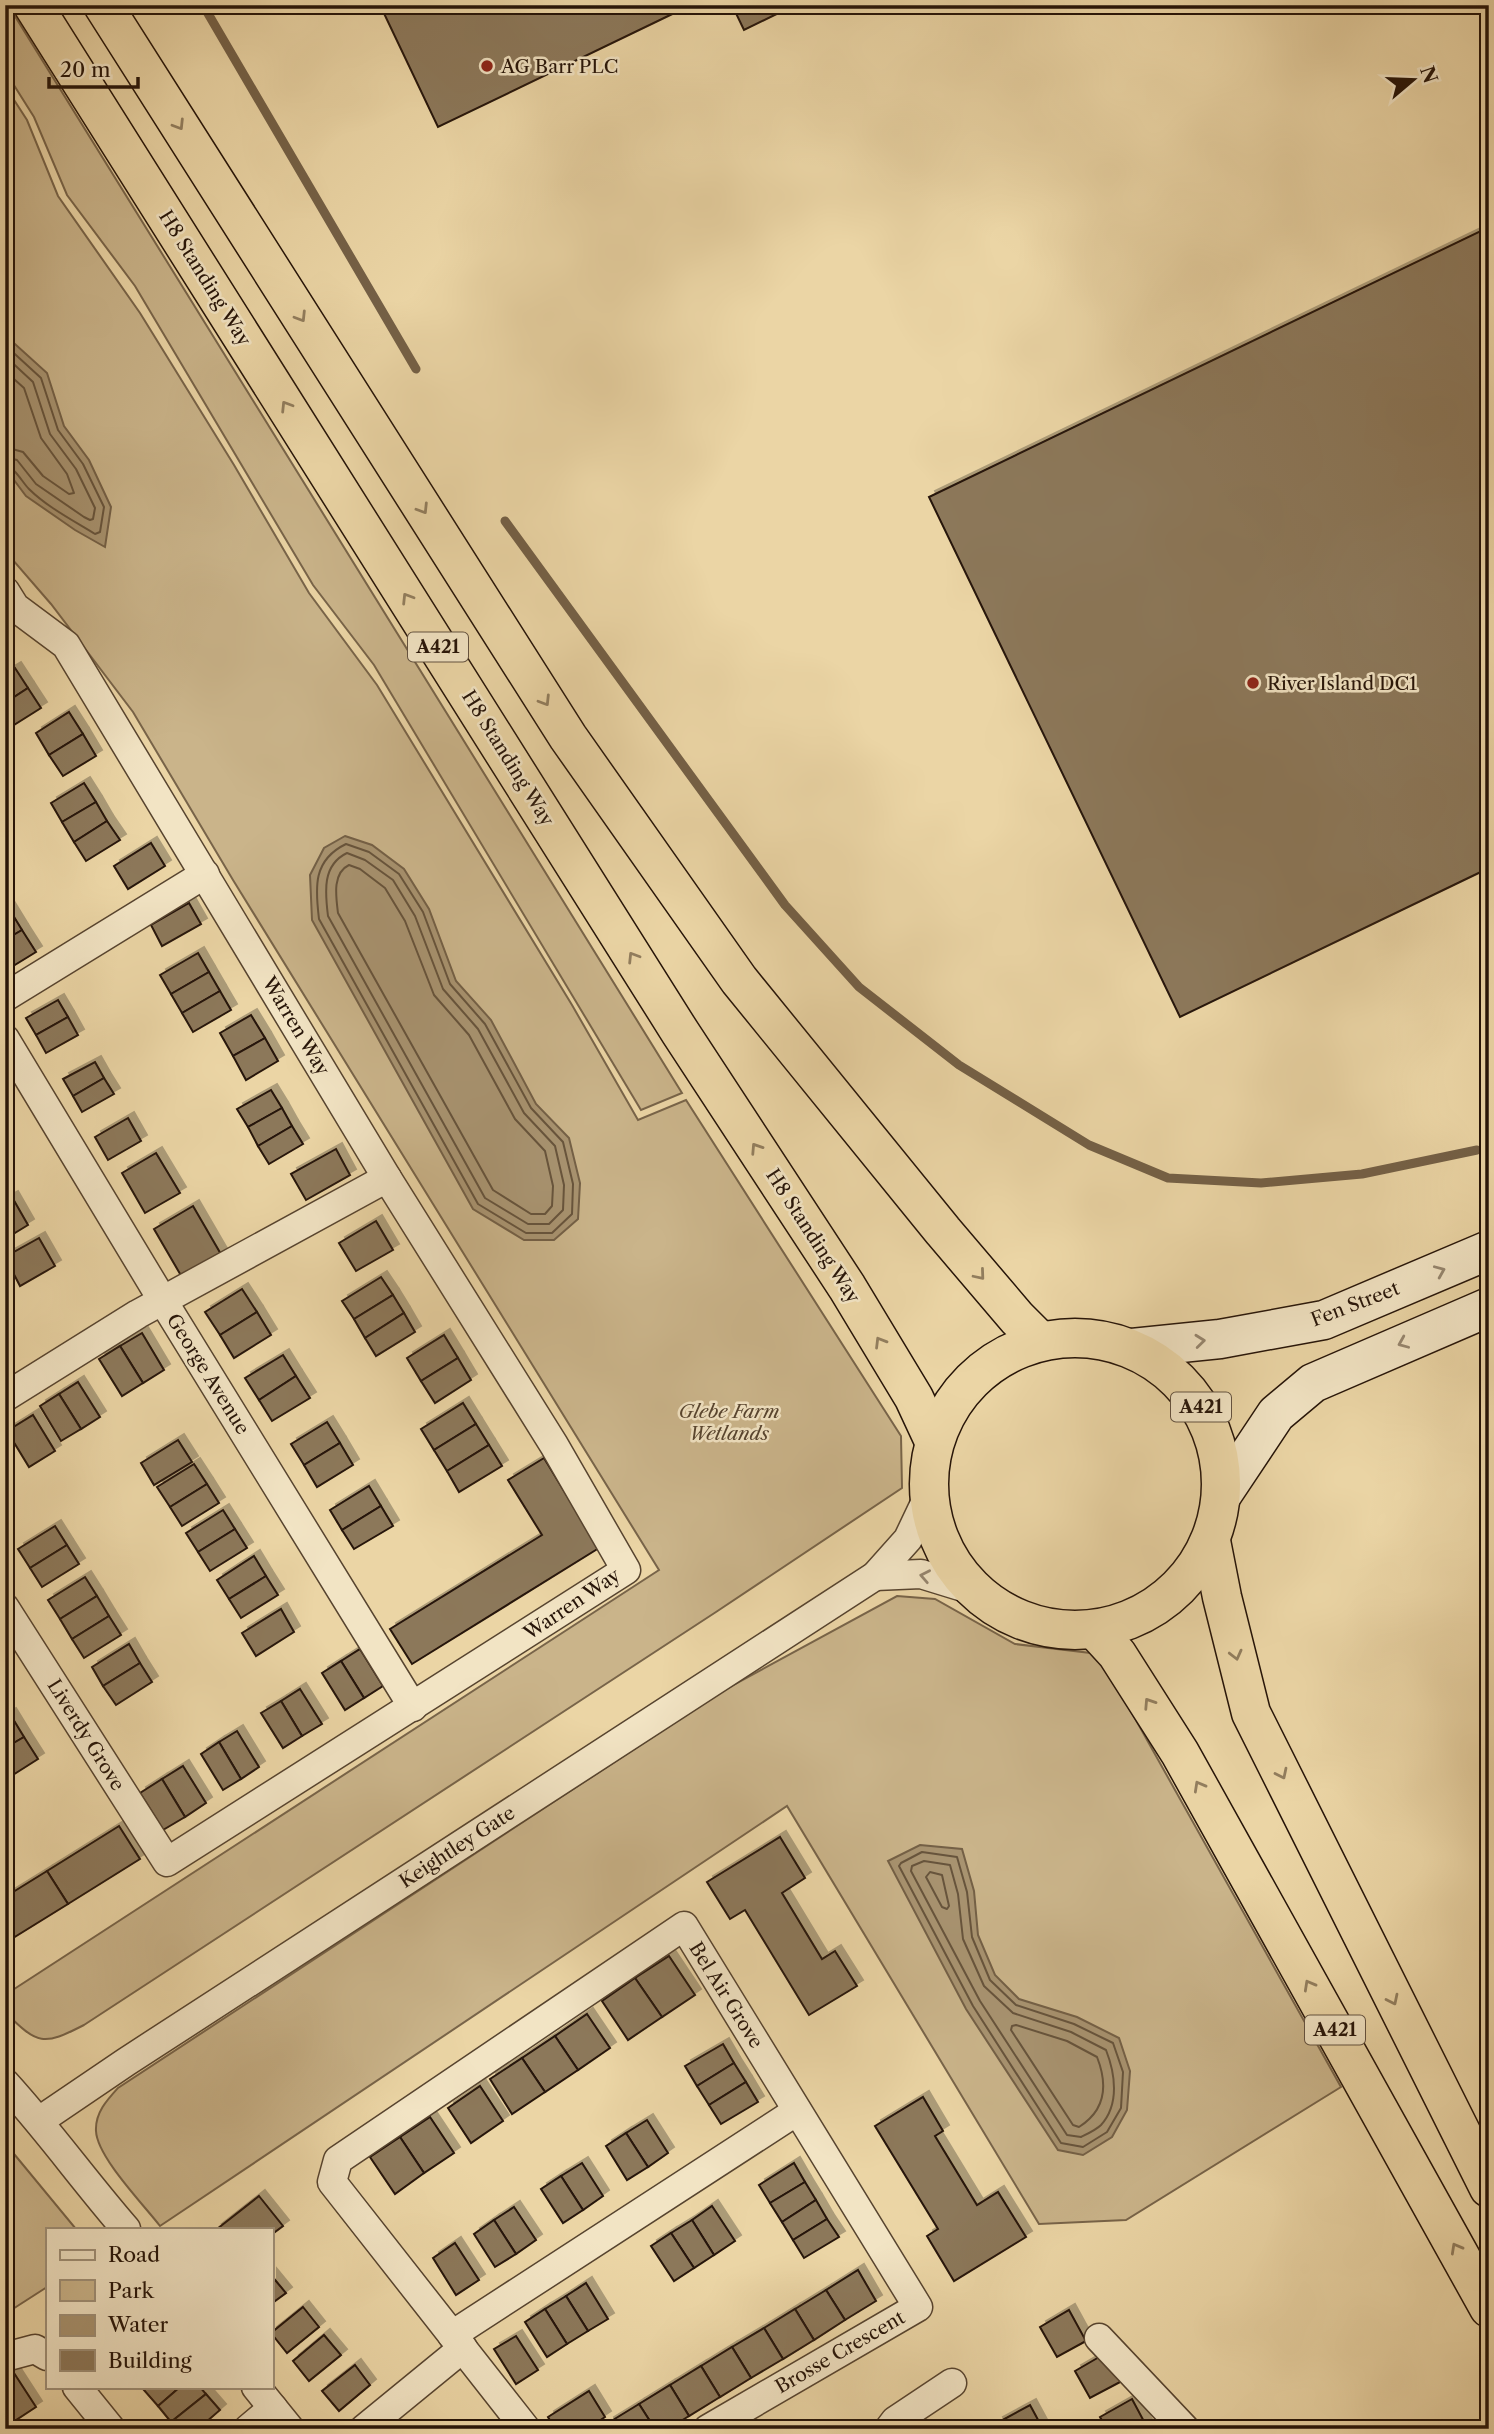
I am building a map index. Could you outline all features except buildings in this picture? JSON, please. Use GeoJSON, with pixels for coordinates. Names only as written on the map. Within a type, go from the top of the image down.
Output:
{"type":"FeatureCollection","features":[{"type":"Feature","properties":{"kind":"highway","name":"H8 Standing Way"},"geometry":{"type":"LineString","coordinates":[[33,5],[673,1020],[847,1287],[914,1398],[934,1441]]}},
{"type":"Feature","properties":{"kind":"highway","name":"A421"},"geometry":{"type":"LineString","coordinates":[[103,5],[568,737],[739,980],[943,1231],[1028,1329],[1087,1337],[1132,1348],[1171,1373],[1201,1407],[1218,1450],[1222,1495],[1211,1541],[1183,1584],[1106,1642]]}},
{"type":"Feature","properties":{"kind":"highway","name":"A421"},"geometry":{"type":"LineString","coordinates":[[1028,1329],[957,1396],[934,1441],[928,1469],[928,1497],[936,1531],[951,1563],[973,1590],[1009,1616],[1051,1630],[1106,1642],[1180,1753],[1489,2308]]}},
{"type":"Feature","properties":{"kind":"highway","name":"A421"},"geometry":{"type":"LineString","coordinates":[[1211,1541],[1251,1713],[1489,2188]]}},
{"type":"Feature","properties":{"kind":"street","name":"Warren Way"},"geometry":{"type":"LineString","coordinates":[[5,591],[15,607],[66,645],[387,1178],[554,1445],[626,1570],[167,1862]]}},
{"type":"Feature","properties":{"kind":"street"},"geometry":{"type":"LineString","coordinates":[[5,997],[205,874]]}},
{"type":"Feature","properties":{"kind":"street","name":"George Avenue"},"geometry":{"type":"LineString","coordinates":[[5,1039],[414,1707]]}},
{"type":"Feature","properties":{"kind":"street"},"geometry":{"type":"LineString","coordinates":[[5,1397],[138,1314],[387,1178]]}},
{"type":"Feature","properties":{"kind":"street","name":"Fen Street"},"geometry":{"type":"LineString","coordinates":[[1132,1348],[1220,1339],[1324,1320],[1489,1250]]}},
{"type":"Feature","properties":{"kind":"street"},"geometry":{"type":"LineString","coordinates":[[1222,1495],[1276,1414],[1313,1383],[1489,1307]]}},
{"type":"Feature","properties":{"kind":"street","name":"Keightley Gate"},"geometry":{"type":"LineString","coordinates":[[39,2120],[875,1576],[908,1539],[928,1497]]}},
{"type":"Feature","properties":{"kind":"street","name":"Keightley Gate"},"geometry":{"type":"LineString","coordinates":[[875,1576],[921,1574],[973,1590]]}},
{"type":"Feature","properties":{"kind":"street","name":"Liverdy Grove"},"geometry":{"type":"LineString","coordinates":[[5,1608],[167,1862]]}},
{"type":"Feature","properties":{"kind":"street","name":"Bel Air Grove"},"geometry":{"type":"LineString","coordinates":[[458,2342],[332,2182],[338,2160],[684,1926],[797,2111]]}},
{"type":"Feature","properties":{"kind":"street"},"geometry":{"type":"LineString","coordinates":[[5,2083],[39,2120],[91,2189],[125,2228]]}},
{"type":"Feature","properties":{"kind":"street"},"geometry":{"type":"LineString","coordinates":[[364,2429],[458,2342],[797,2111]]}},
{"type":"Feature","properties":{"kind":"street","name":"Brosse Crescent"},"geometry":{"type":"LineString","coordinates":[[708,2429],[918,2307],[797,2111]]}},
{"type":"Feature","properties":{"kind":"street"},"geometry":{"type":"LineString","coordinates":[[1099,2338],[1185,2429]]}},
{"type":"Feature","properties":{"kind":"street"},"geometry":{"type":"LineString","coordinates":[[458,2342],[526,2429]]}},
{"type":"Feature","properties":{"kind":"street"},"geometry":{"type":"LineString","coordinates":[[5,2357],[36,2349],[46,2355]]}},
{"type":"Feature","properties":{"kind":"street"},"geometry":{"type":"LineString","coordinates":[[888,2429],[895,2421],[952,2383]]}},
{"type":"Feature","properties":{"kind":"street"},"geometry":{"type":"LineString","coordinates":[[78,2388],[111,2429]]}},
{"type":"Feature","properties":{"kind":"street"},"geometry":{"type":"LineString","coordinates":[[248,2429],[282,2419],[257,2388]]}},
{"type":"Feature","properties":{"kind":"green space"},"geometry":{"type":"Polygon","coordinates":[[[5,5],[8,5],[682,1093],[641,1110],[374,665],[313,585],[135,286],[67,195],[34,117],[5,71],[5,5]]]}},
{"type":"Feature","properties":{"kind":"green space","name":"Glebe Farm Wetlands"},"geometry":{"type":"Polygon","coordinates":[[[5,86],[27,120],[58,196],[140,313],[309,593],[377,685],[572,1005],[638,1120],[686,1100],[901,1436],[902,1488],[84,2025],[50,2039],[34,2036],[5,2012],[5,1995],[659,1570],[233,880],[133,712],[51,604],[5,551],[5,86]]]}},
{"type":"Feature","properties":{"kind":"green space"},"geometry":{"type":"Polygon","coordinates":[[[897,1596],[935,1599],[1015,1644],[1099,1654],[1341,2087],[1126,2220],[1039,2224],[787,1806],[160,2226],[112,2167],[98,2142],[96,2124],[106,2102],[118,2088],[724,1690],[897,1596]]]}},
{"type":"Feature","properties":{"kind":"green space"},"geometry":{"type":"Polygon","coordinates":[[[5,2143],[75,2228],[46,2228],[46,2288],[5,2314],[5,2143]]]}},
{"type":"Feature","properties":{"kind":"water"},"geometry":{"type":"Polygon","coordinates":[[[5,335],[47,373],[64,426],[89,460],[111,507],[105,547],[26,496],[5,468],[5,335]]]}},
{"type":"Feature","properties":{"kind":"water"},"geometry":{"type":"Polygon","coordinates":[[[345,836],[372,845],[404,869],[429,909],[456,981],[491,1020],[536,1104],[569,1138],[580,1183],[578,1219],[554,1240],[524,1240],[473,1209],[312,920],[310,875],[324,848],[345,836]]]}},
{"type":"Feature","properties":{"kind":"water"},"geometry":{"type":"Polygon","coordinates":[[[920,1845],[962,1849],[974,1891],[978,1935],[995,1975],[1019,1999],[1077,2017],[1119,2038],[1130,2071],[1127,2110],[1112,2137],[1083,2155],[1058,2150],[966,2009],[888,1861],[920,1845]]]}},
{"type":"Feature","properties":{"kind":"waterway"},"geometry":{"type":"LineString","coordinates":[[203,5],[416,369]]}},
{"type":"Feature","properties":{"kind":"waterway"},"geometry":{"type":"LineString","coordinates":[[505,521],[785,905],[859,987],[959,1065],[1089,1145],[1168,1178],[1261,1183],[1362,1174],[1477,1150]]}},
{"type":"Feature","properties":{"kind":"place","name":"AG Barr PLC"},"geometry":{"type":"Point","coordinates":[487,66]}},
{"type":"Feature","properties":{"kind":"place","name":"River Island DC1"},"geometry":{"type":"Point","coordinates":[1253,683]}}]}
